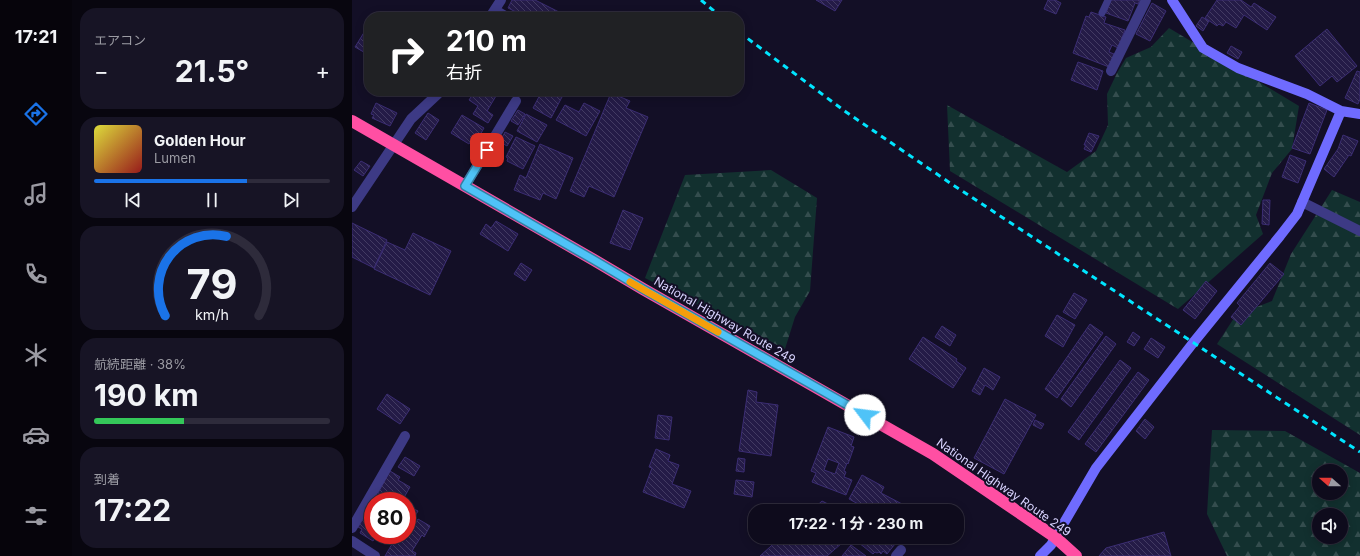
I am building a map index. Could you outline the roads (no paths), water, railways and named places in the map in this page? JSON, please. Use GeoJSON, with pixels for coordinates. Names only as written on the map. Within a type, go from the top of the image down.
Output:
{"type":"FeatureCollection","features":[{"type":"Feature","properties":{"kind":"highway","name":"National Highway Route 249"},"geometry":{"type":"LineString","coordinates":[[352,121],[933,454],[1055,537],[1076,556]]}},
{"type":"Feature","properties":{"kind":"street"},"geometry":{"type":"LineString","coordinates":[[493,12],[501,0]]}},
{"type":"Feature","properties":{"kind":"street"},"geometry":{"type":"LineString","coordinates":[[1111,71],[1146,0]]}},
{"type":"Feature","properties":{"kind":"street"},"geometry":{"type":"LineString","coordinates":[[1175,2],[1203,48],[1238,68],[1307,94],[1341,111],[1360,114]]}},
{"type":"Feature","properties":{"kind":"street"},"geometry":{"type":"LineString","coordinates":[[352,207],[411,119],[436,96]]}},
{"type":"Feature","properties":{"kind":"street"},"geometry":{"type":"LineString","coordinates":[[465,186],[516,101]]}},
{"type":"Feature","properties":{"kind":"street"},"geometry":{"type":"LineString","coordinates":[[1040,556],[1051,544],[1096,468],[1193,343],[1297,214],[1341,111]]}},
{"type":"Feature","properties":{"kind":"street"},"geometry":{"type":"LineString","coordinates":[[1302,202],[1360,231]]}},
{"type":"Feature","properties":{"kind":"street"},"geometry":{"type":"LineString","coordinates":[[352,528],[405,436]]}},
{"type":"Feature","properties":{"kind":"street"},"geometry":{"type":"LineString","coordinates":[[352,541],[375,556]]}},
{"type":"Feature","properties":{"kind":"lane"},"geometry":{"type":"LineString","coordinates":[[1102,13],[1108,0]]}},
{"type":"Feature","properties":{"kind":"railway"},"geometry":{"type":"LineString","coordinates":[[701,0],[715,12]]}},
{"type":"Feature","properties":{"kind":"railway"},"geometry":{"type":"LineString","coordinates":[[744,36],[846,112],[953,185],[1360,452]]}}]}
